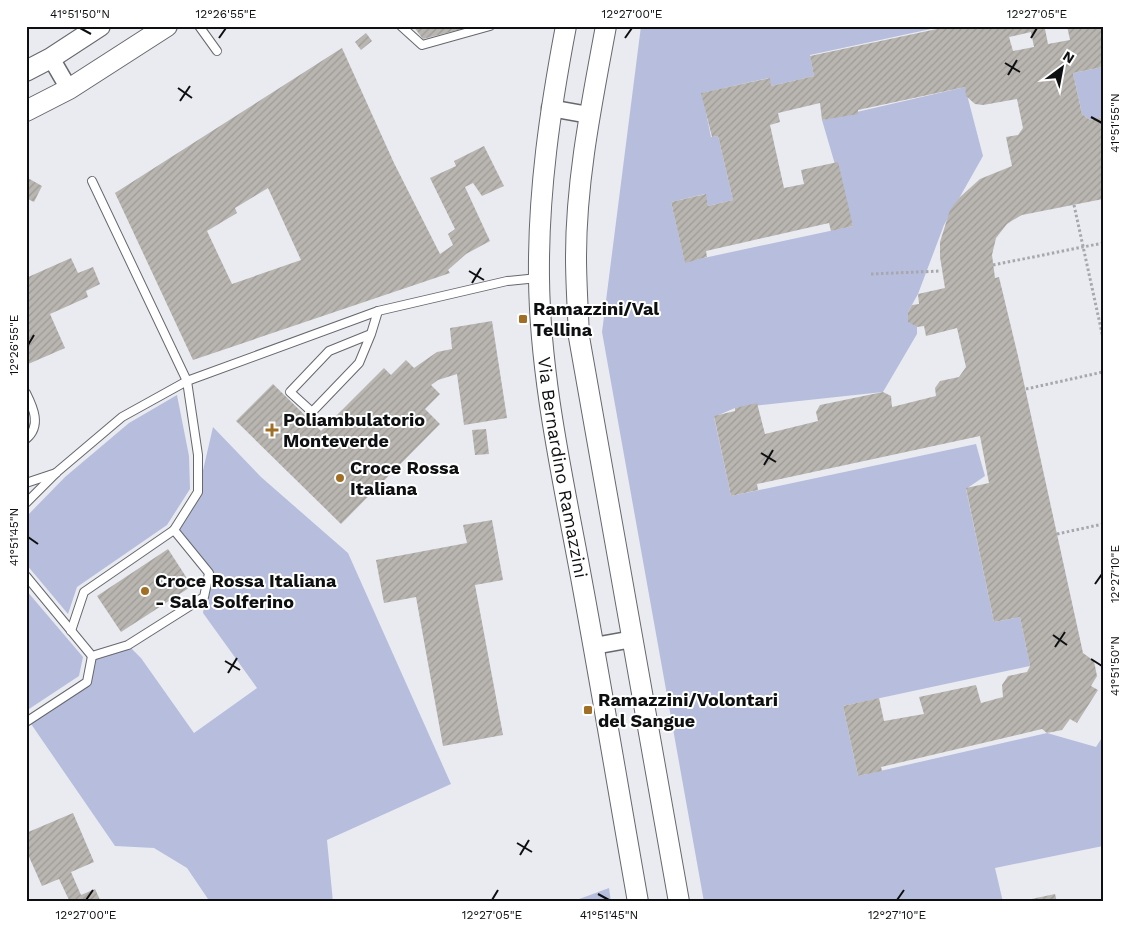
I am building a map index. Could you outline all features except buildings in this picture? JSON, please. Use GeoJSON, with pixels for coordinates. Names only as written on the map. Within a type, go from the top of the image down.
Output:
{"type":"FeatureCollection","features":[{"type":"Feature","properties":{"kind":"street"},"geometry":{"type":"LineString","coordinates":[[26,71],[51,58],[100,26]]}},
{"type":"Feature","properties":{"kind":"street"},"geometry":{"type":"LineString","coordinates":[[26,111],[69,89],[167,26]]}},
{"type":"Feature","properties":{"kind":"street","name":"Via Bernardino Ramazzini"},"geometry":{"type":"LineString","coordinates":[[566,26],[550,108],[539,220],[539,278],[543,348],[564,489],[594,646],[638,902]]}},
{"type":"Feature","properties":{"kind":"street"},"geometry":{"type":"LineString","coordinates":[[606,26],[589,115],[577,230],[579,337],[680,902]]}},
{"type":"Feature","properties":{"kind":"street"},"geometry":{"type":"LineString","coordinates":[[51,58],[69,89]]}},
{"type":"Feature","properties":{"kind":"street"},"geometry":{"type":"LineString","coordinates":[[550,108],[589,115]]}},
{"type":"Feature","properties":{"kind":"street"},"geometry":{"type":"LineString","coordinates":[[594,646],[633,639]]}},
{"type":"Feature","properties":{"kind":"lane"},"geometry":{"type":"LineString","coordinates":[[199,26],[217,51]]}},
{"type":"Feature","properties":{"kind":"lane"},"geometry":{"type":"LineString","coordinates":[[401,26],[422,45],[490,26]]}},
{"type":"Feature","properties":{"kind":"lane"},"geometry":{"type":"LineString","coordinates":[[71,631],[84,592],[174,530],[198,492],[198,454],[187,381],[92,181]]}},
{"type":"Feature","properties":{"kind":"lane"},"geometry":{"type":"LineString","coordinates":[[26,503],[58,472],[122,418],[187,381],[378,311],[507,281],[539,278]]}},
{"type":"Feature","properties":{"kind":"lane"},"geometry":{"type":"LineString","coordinates":[[370,334],[329,351],[290,392],[312,412],[359,363],[370,334],[378,311]]}},
{"type":"Feature","properties":{"kind":"lane"},"geometry":{"type":"LineString","coordinates":[[26,393],[35,410],[35,425],[26,439]]}},
{"type":"Feature","properties":{"kind":"lane"},"geometry":{"type":"LineString","coordinates":[[26,483],[58,472]]}},
{"type":"Feature","properties":{"kind":"lane"},"geometry":{"type":"LineString","coordinates":[[92,656],[128,645],[204,597],[209,573],[174,530]]}},
{"type":"Feature","properties":{"kind":"lane"},"geometry":{"type":"LineString","coordinates":[[26,576],[92,656]]}},
{"type":"Feature","properties":{"kind":"lane"},"geometry":{"type":"LineString","coordinates":[[26,722],[87,682],[92,656]]}},
{"type":"Feature","properties":{"kind":"path"},"geometry":{"type":"LineString","coordinates":[[1074,205],[1103,338]]}},
{"type":"Feature","properties":{"kind":"path"},"geometry":{"type":"LineString","coordinates":[[993,265],[1103,243]]}},
{"type":"Feature","properties":{"kind":"path"},"geometry":{"type":"LineString","coordinates":[[871,274],[941,271]]}},
{"type":"Feature","properties":{"kind":"path"},"geometry":{"type":"LineString","coordinates":[[1026,389],[1103,372]]}},
{"type":"Feature","properties":{"kind":"path"},"geometry":{"type":"LineString","coordinates":[[1057,534],[1103,524]]}},
{"type":"Feature","properties":{"kind":"shaded area"},"geometry":{"type":"Polygon","coordinates":[[[641,26],[945,26],[810,55],[814,76],[771,86],[769,78],[702,93],[711,137],[718,136],[733,200],[708,206],[705,194],[671,202],[685,262],[853,226],[822,120],[965,87],[983,156],[944,225],[918,294],[908,312],[909,322],[917,327],[917,334],[883,392],[735,408],[714,417],[731,496],[976,444],[985,476],[966,489],[994,622],[1020,617],[1030,666],[843,706],[858,776],[1047,733],[1096,747],[1103,736],[1103,846],[995,868],[1003,902],[704,902],[602,332],[641,26]]]}},
{"type":"Feature","properties":{"kind":"shaded area"},"geometry":{"type":"Polygon","coordinates":[[[1103,67],[1103,117],[1090,120],[1082,114],[1073,73],[1103,67]]]}},
{"type":"Feature","properties":{"kind":"shaded area"},"geometry":{"type":"Polygon","coordinates":[[[177,395],[189,456],[190,489],[167,525],[77,587],[68,614],[26,564],[26,517],[65,477],[129,423],[177,395]]]}},
{"type":"Feature","properties":{"kind":"shaded area"},"geometry":{"type":"Polygon","coordinates":[[[213,427],[261,477],[348,553],[451,784],[327,840],[333,902],[210,902],[187,868],[154,848],[115,846],[29,721],[87,682],[92,656],[128,645],[141,658],[194,733],[257,688],[203,613],[209,573],[174,530],[198,492],[213,427]]]}},
{"type":"Feature","properties":{"kind":"shaded area"},"geometry":{"type":"Polygon","coordinates":[[[26,590],[83,657],[79,676],[26,711],[26,590]]]}},
{"type":"Feature","properties":{"kind":"shaded area"},"geometry":{"type":"Polygon","coordinates":[[[609,888],[611,902],[571,902],[609,888]]]}},
{"type":"Feature","properties":{"kind":"place","name":"Ramazzini/Val Tellina"},"geometry":{"type":"Point","coordinates":[523,319]}},
{"type":"Feature","properties":{"kind":"place","name":"Poliambulatorio Monteverde"},"geometry":{"type":"Point","coordinates":[272,430]}},
{"type":"Feature","properties":{"kind":"place","name":"Croce Rossa Italiana"},"geometry":{"type":"Point","coordinates":[340,478]}},
{"type":"Feature","properties":{"kind":"place","name":"Croce Rossa Italiana - Sala Solferino"},"geometry":{"type":"Point","coordinates":[145,591]}},
{"type":"Feature","properties":{"kind":"place","name":"Ramazzini/Volontari del Sangue"},"geometry":{"type":"Point","coordinates":[588,710]}}]}
